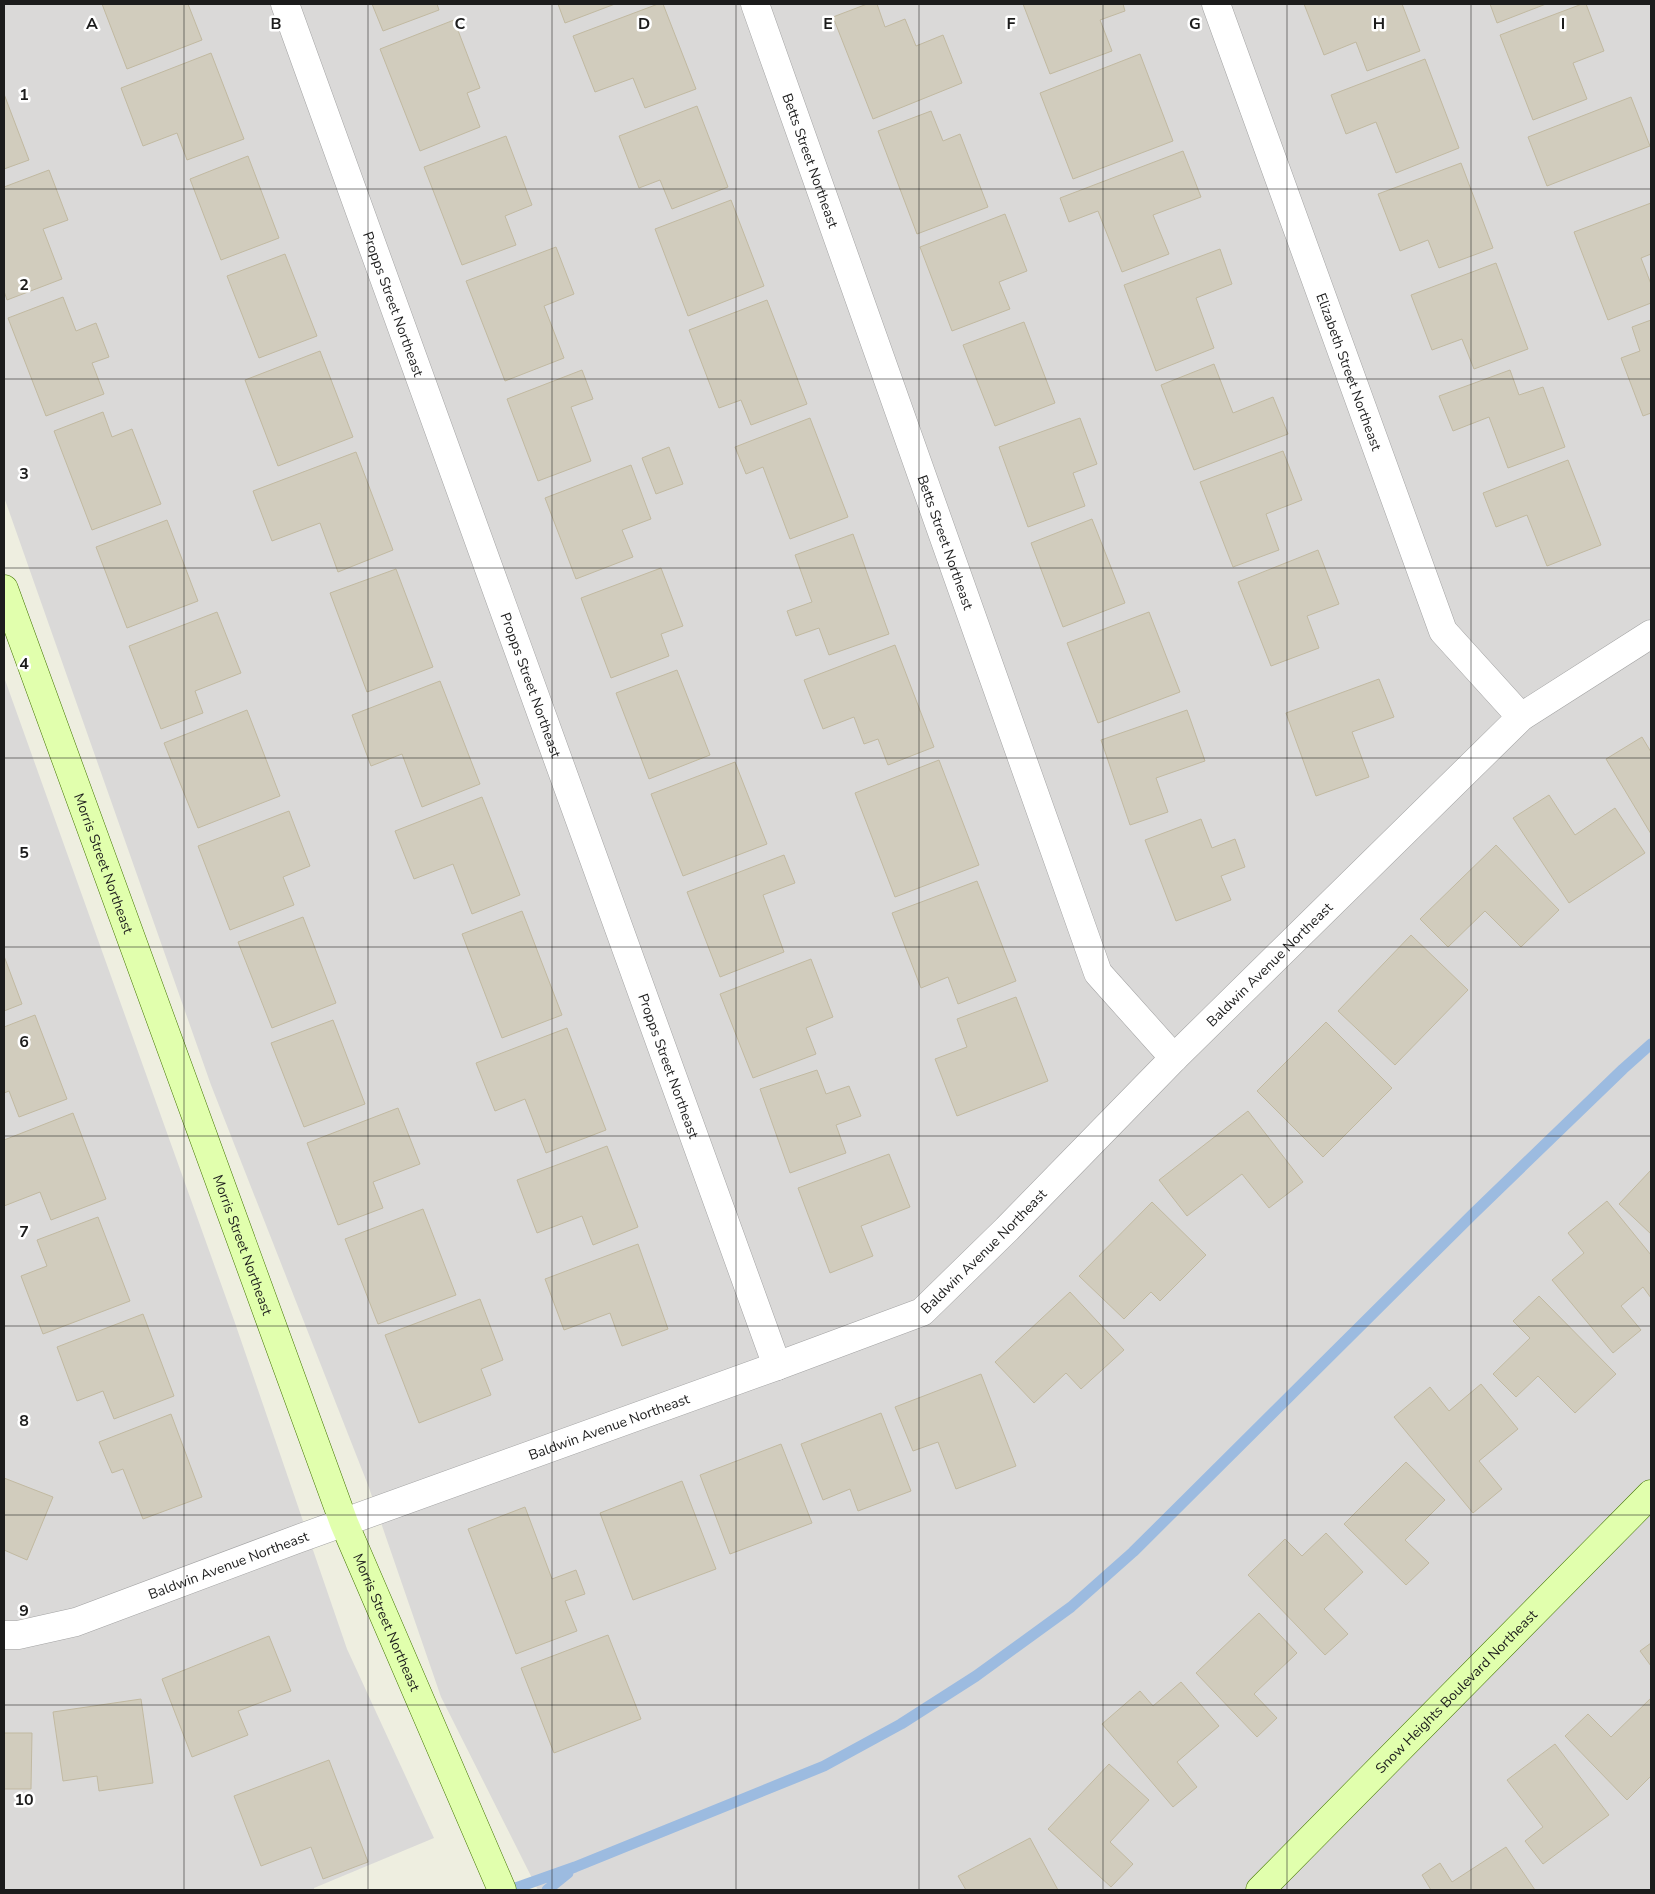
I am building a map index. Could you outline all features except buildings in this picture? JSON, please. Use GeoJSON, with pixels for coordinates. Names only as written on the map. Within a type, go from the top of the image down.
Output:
{"type":"FeatureCollection","features":[{"type":"Feature","properties":{"kind":"street","name":"Propps Street Northeast"},"geometry":{"type":"LineString","coordinates":[[285,4],[777,1366]]}},
{"type":"Feature","properties":{"kind":"street","name":"Betts Street Northeast"},"geometry":{"type":"LineString","coordinates":[[755,4],[1098,973],[1174,1058]]}},
{"type":"Feature","properties":{"kind":"street","name":"Elizabeth Street Northeast"},"geometry":{"type":"LineString","coordinates":[[1216,4],[1443,631],[1521,717]]}},
{"type":"Feature","properties":{"kind":"street","name":"Morris Street Northeast"},"geometry":{"type":"LineString","coordinates":[[4,589],[344,1523],[500,1885]]}},
{"type":"Feature","properties":{"kind":"street","name":"Baldwin Avenue Northeast"},"geometry":{"type":"LineString","coordinates":[[4,1635],[18,1635],[76,1622],[922,1312],[1007,1229],[1174,1058],[1521,717],[1651,634]]}},
{"type":"Feature","properties":{"kind":"street","name":"Snow Heights Boulevard Northeast"},"geometry":{"type":"LineString","coordinates":[[1260,1890],[1651,1494]]}},
{"type":"Feature","properties":{"kind":"shaded area"},"geometry":{"type":"Polygon","coordinates":[[[4,4],[1651,4],[1651,1890],[538,1890],[441,1697],[368,1485],[211,1085],[4,497],[4,4]]]}},
{"type":"Feature","properties":{"kind":"shaded area"},"geometry":{"type":"Polygon","coordinates":[[[4,677],[235,1323],[347,1649],[434,1838],[314,1888],[314,1890],[4,1890],[4,677]]]}},
{"type":"Feature","properties":{"kind":"waterway"},"geometry":{"type":"LineString","coordinates":[[510,1890],[575,1867],[824,1766],[901,1724],[976,1676],[1071,1607],[1133,1552],[1473,1214],[1651,1044]]}},
{"type":"Feature","properties":{"kind":"waterway"},"geometry":{"type":"LineString","coordinates":[[547,1890],[568,1873]]}}]}
